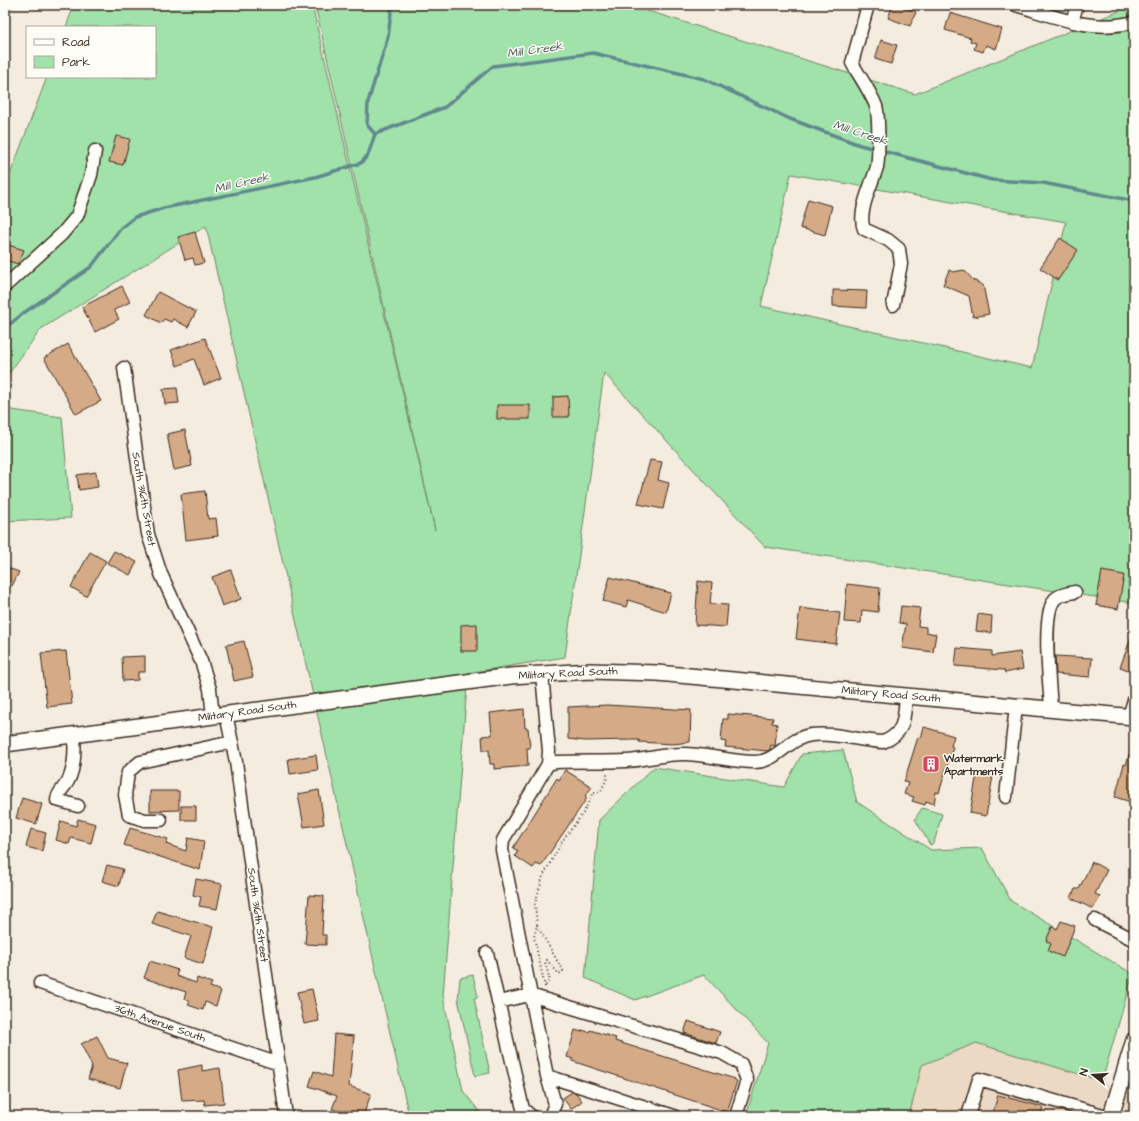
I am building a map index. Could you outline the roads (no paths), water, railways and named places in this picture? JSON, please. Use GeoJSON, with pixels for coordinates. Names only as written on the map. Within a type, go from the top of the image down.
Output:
{"type":"FeatureCollection","features":[{"type":"Feature","properties":{"kind":"main road","name":"Military Road South"},"geometry":{"type":"LineString","coordinates":[[5,744],[511,676],[590,671],[637,671],[1131,716]]}},
{"type":"Feature","properties":{"kind":"main road"},"geometry":{"type":"LineString","coordinates":[[1111,1116],[1134,1040]]}},
{"type":"Feature","properties":{"kind":"street"},"geometry":{"type":"LineString","coordinates":[[868,5],[852,63],[877,107],[878,139],[877,165],[868,191],[861,222],[864,229],[888,240],[899,249],[900,264],[893,305]]}},
{"type":"Feature","properties":{"kind":"street"},"geometry":{"type":"LineString","coordinates":[[1016,5],[1072,22],[1100,27],[1134,22]]}},
{"type":"Feature","properties":{"kind":"street"},"geometry":{"type":"LineString","coordinates":[[1072,22],[1077,5]]}},
{"type":"Feature","properties":{"kind":"street"},"geometry":{"type":"LineString","coordinates":[[5,286],[62,234],[77,216],[88,187],[95,151]]}},
{"type":"Feature","properties":{"kind":"street","name":"South 316th Street"},"geometry":{"type":"LineString","coordinates":[[124,368],[148,534],[161,574],[201,660],[210,689],[232,742],[286,1116]]}},
{"type":"Feature","properties":{"kind":"street"},"geometry":{"type":"LineString","coordinates":[[1051,709],[1047,635],[1049,615],[1055,599],[1075,592]]}},
{"type":"Feature","properties":{"kind":"street"},"geometry":{"type":"LineString","coordinates":[[542,674],[549,751],[548,764],[503,840],[502,850],[530,995],[547,1076],[555,1104],[550,1116]]}},
{"type":"Feature","properties":{"kind":"street"},"geometry":{"type":"LineString","coordinates":[[548,764],[556,762],[627,761],[665,755],[684,754],[708,755],[755,762],[765,761],[777,755],[788,744],[811,735],[826,735],[883,742],[892,739],[900,732],[905,714],[906,695]]}},
{"type":"Feature","properties":{"kind":"street"},"geometry":{"type":"LineString","coordinates":[[1131,716],[1134,700]]}},
{"type":"Feature","properties":{"kind":"street"},"geometry":{"type":"LineString","coordinates":[[1006,796],[1016,706]]}},
{"type":"Feature","properties":{"kind":"street"},"geometry":{"type":"LineString","coordinates":[[74,734],[75,750],[69,780],[57,797],[57,800],[78,806]]}},
{"type":"Feature","properties":{"kind":"street"},"geometry":{"type":"LineString","coordinates":[[161,820],[145,820],[130,815],[125,795],[128,772],[140,762],[232,742]]}},
{"type":"Feature","properties":{"kind":"street"},"geometry":{"type":"LineString","coordinates":[[1095,920],[1134,940]]}},
{"type":"Feature","properties":{"kind":"street"},"geometry":{"type":"LineString","coordinates":[[487,953],[523,1109],[531,1116]]}},
{"type":"Feature","properties":{"kind":"street","name":"36th Avenue South"},"geometry":{"type":"LineString","coordinates":[[40,983],[279,1064]]}},
{"type":"Feature","properties":{"kind":"street"},"geometry":{"type":"LineString","coordinates":[[498,1002],[530,995],[722,1053],[741,1064],[747,1080],[736,1116]]}},
{"type":"Feature","properties":{"kind":"street"},"geometry":{"type":"LineString","coordinates":[[547,1076],[674,1116]]}},
{"type":"Feature","properties":{"kind":"street"},"geometry":{"type":"LineString","coordinates":[[968,1116],[979,1079],[1106,1116]]}},
{"type":"Feature","properties":{"kind":"waterway"},"geometry":{"type":"LineString","coordinates":[[375,134],[367,125],[368,102],[388,37],[392,5]]}},
{"type":"Feature","properties":{"kind":"waterway","name":"Mill Creek"},"geometry":{"type":"LineString","coordinates":[[5,328],[25,312],[91,267],[121,228],[135,217],[164,208],[315,177],[361,163],[368,155],[375,134],[445,107],[493,66],[593,53],[704,79],[790,119],[860,145],[992,180],[1043,183],[1134,201]]}},
{"type":"Feature","properties":{"kind":"place","name":"Watermark Apartments"},"geometry":{"type":"Point","coordinates":[931,764]}}]}
